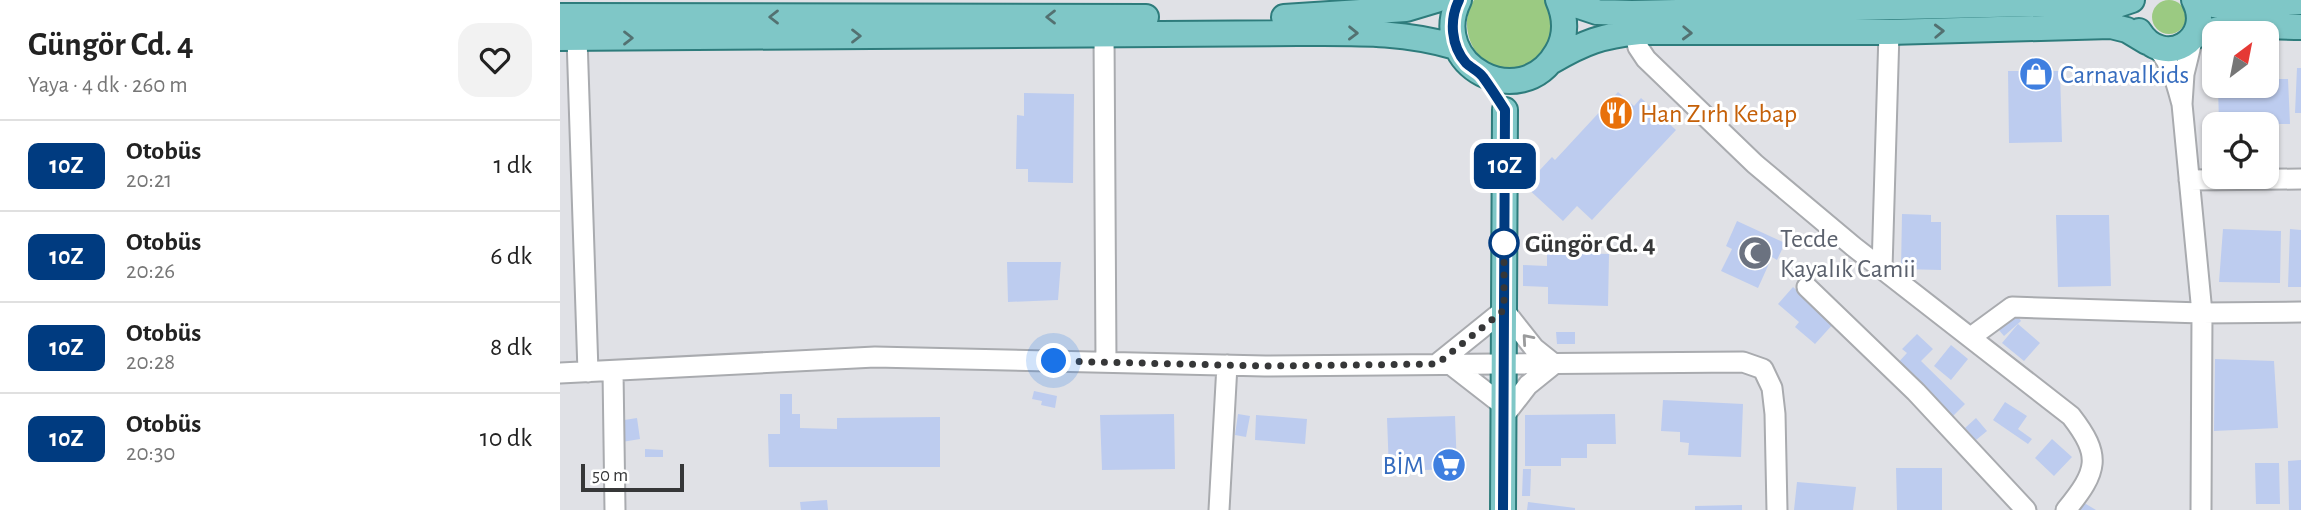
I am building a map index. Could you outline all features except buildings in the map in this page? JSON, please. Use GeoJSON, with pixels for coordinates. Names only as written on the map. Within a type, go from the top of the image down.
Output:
{"type":"FeatureCollection","features":[{"type":"Feature","properties":{"kind":"main road"},"geometry":{"type":"LineString","coordinates":[[560,16],[610,8],[1294,17],[1406,9],[1436,0]]}},
{"type":"Feature","properties":{"kind":"main road"},"geometry":{"type":"LineString","coordinates":[[1459,0],[1454,9],[1452,28],[1456,47],[1467,63],[1482,75],[1505,110],[1503,510]]}},
{"type":"Feature","properties":{"kind":"main road"},"geometry":{"type":"LineString","coordinates":[[1560,0],[1597,12],[1632,13],[2036,4],[2114,6],[2132,0]]}},
{"type":"Feature","properties":{"kind":"main road"},"geometry":{"type":"LineString","coordinates":[[1552,61],[1564,35],[1560,0]]}},
{"type":"Feature","properties":{"kind":"main road"},"geometry":{"type":"LineString","coordinates":[[2142,0],[2136,13],[2136,24],[2152,45]]}},
{"type":"Feature","properties":{"kind":"main road"},"geometry":{"type":"LineString","coordinates":[[2193,37],[2200,18],[2194,0]]}},
{"type":"Feature","properties":{"kind":"main road"},"geometry":{"type":"LineString","coordinates":[[2200,0],[2224,6],[2301,2]]}},
{"type":"Feature","properties":{"kind":"main road"},"geometry":{"type":"LineString","coordinates":[[1482,75],[1500,81],[1519,80],[1532,75],[1583,43],[1607,35],[1634,32],[1889,32],[2110,26],[2127,30],[2152,45],[2177,48],[2209,29],[2301,27]]}},
{"type":"Feature","properties":{"kind":"main road"},"geometry":{"type":"LineString","coordinates":[[569,38],[1404,34],[1456,47]]}},
{"type":"Feature","properties":{"kind":"main road"},"geometry":{"type":"LineString","coordinates":[[1505,110],[1532,75]]}},
{"type":"Feature","properties":{"kind":"street"},"geometry":{"type":"LineString","coordinates":[[1634,32],[1638,47],[1646,60],[1755,164],[1882,269],[2071,416],[2088,437],[2094,455],[2092,468],[2081,493],[2066,510]]}},
{"type":"Feature","properties":{"kind":"street"},"geometry":{"type":"LineString","coordinates":[[1882,269],[1889,32]]}},
{"type":"Feature","properties":{"kind":"street"},"geometry":{"type":"LineString","coordinates":[[1104,34],[1105,362]]}},
{"type":"Feature","properties":{"kind":"street"},"geometry":{"type":"LineString","coordinates":[[2182,104],[2184,74],[2193,37]]}},
{"type":"Feature","properties":{"kind":"street"},"geometry":{"type":"LineString","coordinates":[[569,38],[588,372]]}},
{"type":"Feature","properties":{"kind":"street"},"geometry":{"type":"LineString","coordinates":[[2152,45],[2174,71],[2182,104],[2202,313],[2201,510]]}},
{"type":"Feature","properties":{"kind":"street"},"geometry":{"type":"LineString","coordinates":[[2189,180],[2301,179]]}},
{"type":"Feature","properties":{"kind":"street"},"geometry":{"type":"LineString","coordinates":[[1807,287],[1916,392],[2026,510]]}},
{"type":"Feature","properties":{"kind":"street"},"geometry":{"type":"LineString","coordinates":[[1971,337],[2012,307],[2202,313],[2301,312]]}},
{"type":"Feature","properties":{"kind":"street"},"geometry":{"type":"LineString","coordinates":[[1444,364],[1504,310],[1534,348],[1554,364]]}},
{"type":"Feature","properties":{"kind":"street"},"geometry":{"type":"LineString","coordinates":[[560,373],[875,357],[1227,365],[1743,362],[1763,369],[1772,388],[1777,510]]}},
{"type":"Feature","properties":{"kind":"street"},"geometry":{"type":"LineString","coordinates":[[1444,364],[1504,411],[1528,385],[1554,364]]}},
{"type":"Feature","properties":{"kind":"street"},"geometry":{"type":"LineString","coordinates":[[1219,510],[1227,365]]}},
{"type":"Feature","properties":{"kind":"street"},"geometry":{"type":"LineString","coordinates":[[613,371],[615,510]]}},
{"type":"Feature","properties":{"kind":"green space"},"geometry":{"type":"Polygon","coordinates":[[[1474,0],[1548,0],[1555,21],[1551,42],[1541,55],[1526,67],[1510,71],[1485,62],[1476,52],[1467,27],[1468,13],[1474,0]]]}},
{"type":"Feature","properties":{"kind":"green space"},"geometry":{"type":"Polygon","coordinates":[[[2169,0],[2181,5],[2186,17],[2181,29],[2169,34],[2157,29],[2152,17],[2157,5],[2169,0]]]}},
{"type":"Feature","properties":{"kind":"bus line","name":"10Z"},"geometry":{"type":"LineString","coordinates":[[1459,0],[1454,9],[1452,28],[1456,47],[1467,63],[1482,75],[1505,110],[1503,510]]}},
{"type":"Feature","properties":{"kind":"place","name":"Carnavalkids"},"geometry":{"type":"Point","coordinates":[2036,74]}},
{"type":"Feature","properties":{"kind":"place","name":"Han Zırh Kebap"},"geometry":{"type":"Point","coordinates":[1616,113]}},
{"type":"Feature","properties":{"kind":"place","name":"Güngör Cd. 4"},"geometry":{"type":"Point","coordinates":[1504,243]}},
{"type":"Feature","properties":{"kind":"place","name":"Tecde Kayalık Camii"},"geometry":{"type":"Point","coordinates":[1755,253]}},
{"type":"Feature","properties":{"kind":"place","name":"BİM"},"geometry":{"type":"Point","coordinates":[1449,465]}},
{"type":"Feature","properties":{"kind":"route"},"geometry":{"type":"LineString","coordinates":[[1054,361],[1265,366],[1437,364],[1504,310],[1504,243]]}}]}
